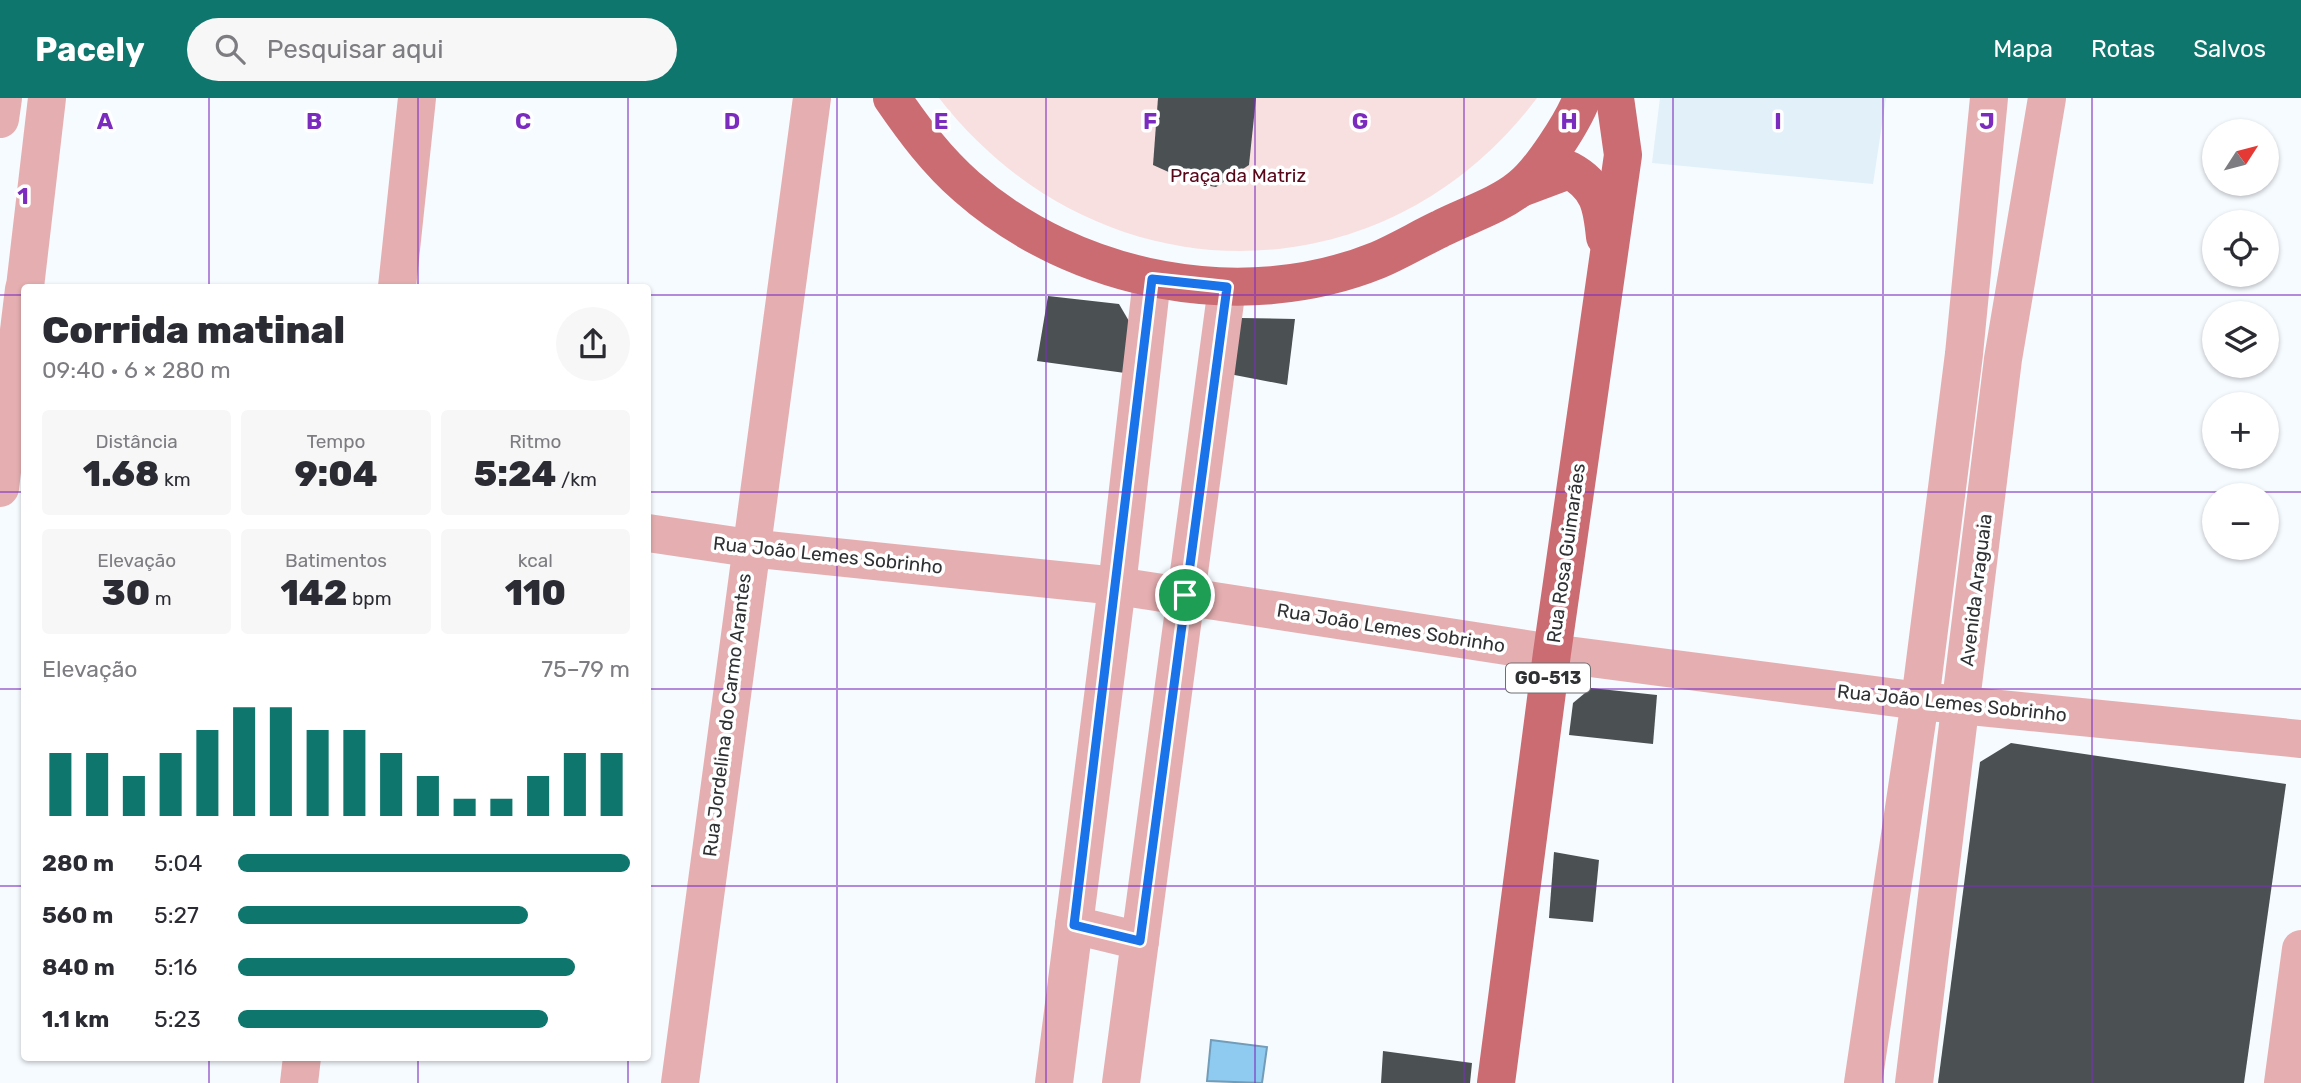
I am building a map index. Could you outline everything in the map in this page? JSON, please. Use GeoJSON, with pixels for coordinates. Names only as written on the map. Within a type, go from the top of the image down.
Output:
{"type":"FeatureCollection","features":[{"type":"Feature","properties":{"kind":"main road","name":"Rua Rosa Guimarães"},"geometry":{"type":"LineString","coordinates":[[892,98],[918,136],[967,187],[1022,228],[1085,259],[1152,279],[1227,287],[1304,281],[1377,260],[1520,188],[1569,170],[1585,178],[1601,204],[1605,274]]}},
{"type":"Feature","properties":{"kind":"main road"},"geometry":{"type":"LineString","coordinates":[[1520,188],[1573,123],[1583,98]]}},
{"type":"Feature","properties":{"kind":"main road","name":"Rua Rosa Guimarães"},"geometry":{"type":"LineString","coordinates":[[1496,1083],[1552,653],[1623,155],[1615,98]]}},
{"type":"Feature","properties":{"kind":"street"},"geometry":{"type":"LineString","coordinates":[[0,119],[3,98]]}},
{"type":"Feature","properties":{"kind":"street"},"geometry":{"type":"LineString","coordinates":[[25,284],[47,98]]}},
{"type":"Feature","properties":{"kind":"street"},"geometry":{"type":"LineString","coordinates":[[397,284],[417,98]]}},
{"type":"Feature","properties":{"kind":"street","name":"Rua Jordelina do Carmo Arantes"},"geometry":{"type":"LineString","coordinates":[[680,1083],[749,548],[812,98]]}},
{"type":"Feature","properties":{"kind":"street"},"geometry":{"type":"LineString","coordinates":[[1863,1083],[1920,701],[1964,354],[1989,98]]}},
{"type":"Feature","properties":{"kind":"street","name":"Avenida Araguaia"},"geometry":{"type":"LineString","coordinates":[[1914,1083],[2003,359],[2047,98]]}},
{"type":"Feature","properties":{"kind":"street"},"geometry":{"type":"LineString","coordinates":[[1054,1083],[1117,586],[1152,279]]}},
{"type":"Feature","properties":{"kind":"street"},"geometry":{"type":"LineString","coordinates":[[1121,1083],[1227,287]]}},
{"type":"Feature","properties":{"kind":"street"},"geometry":{"type":"LineString","coordinates":[[0,488],[10,445],[21,330]]}},
{"type":"Feature","properties":{"kind":"street"},"geometry":{"type":"LineString","coordinates":[[1964,354],[2003,359]]}},
{"type":"Feature","properties":{"kind":"street","name":"Rua João Lemes Sobrinho"},"geometry":{"type":"LineString","coordinates":[[651,533],[749,548],[1117,586],[1552,653],[1920,701],[2301,739]]}},
{"type":"Feature","properties":{"kind":"street"},"geometry":{"type":"LineString","coordinates":[[1074,925],[1140,941]]}},
{"type":"Feature","properties":{"kind":"street"},"geometry":{"type":"LineString","coordinates":[[2283,1083],[2301,949]]}},
{"type":"Feature","properties":{"kind":"street"},"geometry":{"type":"LineString","coordinates":[[1872,1027],[1920,1033]]}},
{"type":"Feature","properties":{"kind":"street"},"geometry":{"type":"LineString","coordinates":[[299,1083],[302,1061]]}},
{"type":"Feature","properties":{"kind":"shaded area"},"geometry":{"type":"Polygon","coordinates":[[[1660,98],[1886,98],[1873,184],[1652,163],[1660,98]]]}},
{"type":"Feature","properties":{"kind":"green space","name":"Praça da Matriz"},"geometry":{"type":"Polygon","coordinates":[[[939,98],[1537,98],[1473,165],[1400,213],[1321,242],[1239,251],[1156,241],[1077,212],[1003,164],[939,98]]]}},
{"type":"Feature","properties":{"kind":"water"},"geometry":{"type":"Polygon","coordinates":[[[1211,1040],[1267,1047],[1262,1083],[1207,1081],[1211,1040]]]}},
{"type":"Feature","properties":{"kind":"building"},"geometry":{"type":"Polygon","coordinates":[[[1158,98],[1256,98],[1249,165],[1216,187],[1193,183],[1153,165],[1158,98]]]}},
{"type":"Feature","properties":{"kind":"building"},"geometry":{"type":"Polygon","coordinates":[[[1048,296],[1119,304],[1133,328],[1125,373],[1037,361],[1048,296]]]}},
{"type":"Feature","properties":{"kind":"building"},"geometry":{"type":"Polygon","coordinates":[[[1241,318],[1295,319],[1287,385],[1219,372],[1241,318]]]}},
{"type":"Feature","properties":{"kind":"building"},"geometry":{"type":"Polygon","coordinates":[[[1591,688],[1657,695],[1653,744],[1569,735],[1573,703],[1591,688]]]}},
{"type":"Feature","properties":{"kind":"building"},"geometry":{"type":"Polygon","coordinates":[[[2011,743],[2286,784],[2244,1083],[1938,1083],[1980,762],[2011,743]]]}},
{"type":"Feature","properties":{"kind":"building"},"geometry":{"type":"Polygon","coordinates":[[[1554,852],[1599,860],[1593,922],[1549,918],[1554,852]]]}},
{"type":"Feature","properties":{"kind":"building"},"geometry":{"type":"Polygon","coordinates":[[[1383,1051],[1472,1063],[1470,1083],[1381,1083],[1383,1051]]]}},
{"type":"Feature","properties":{"kind":"route"},"geometry":{"type":"LineString","coordinates":[[1152,279],[1227,287],[1185,595],[1140,941],[1074,925],[1152,279]]}}]}
